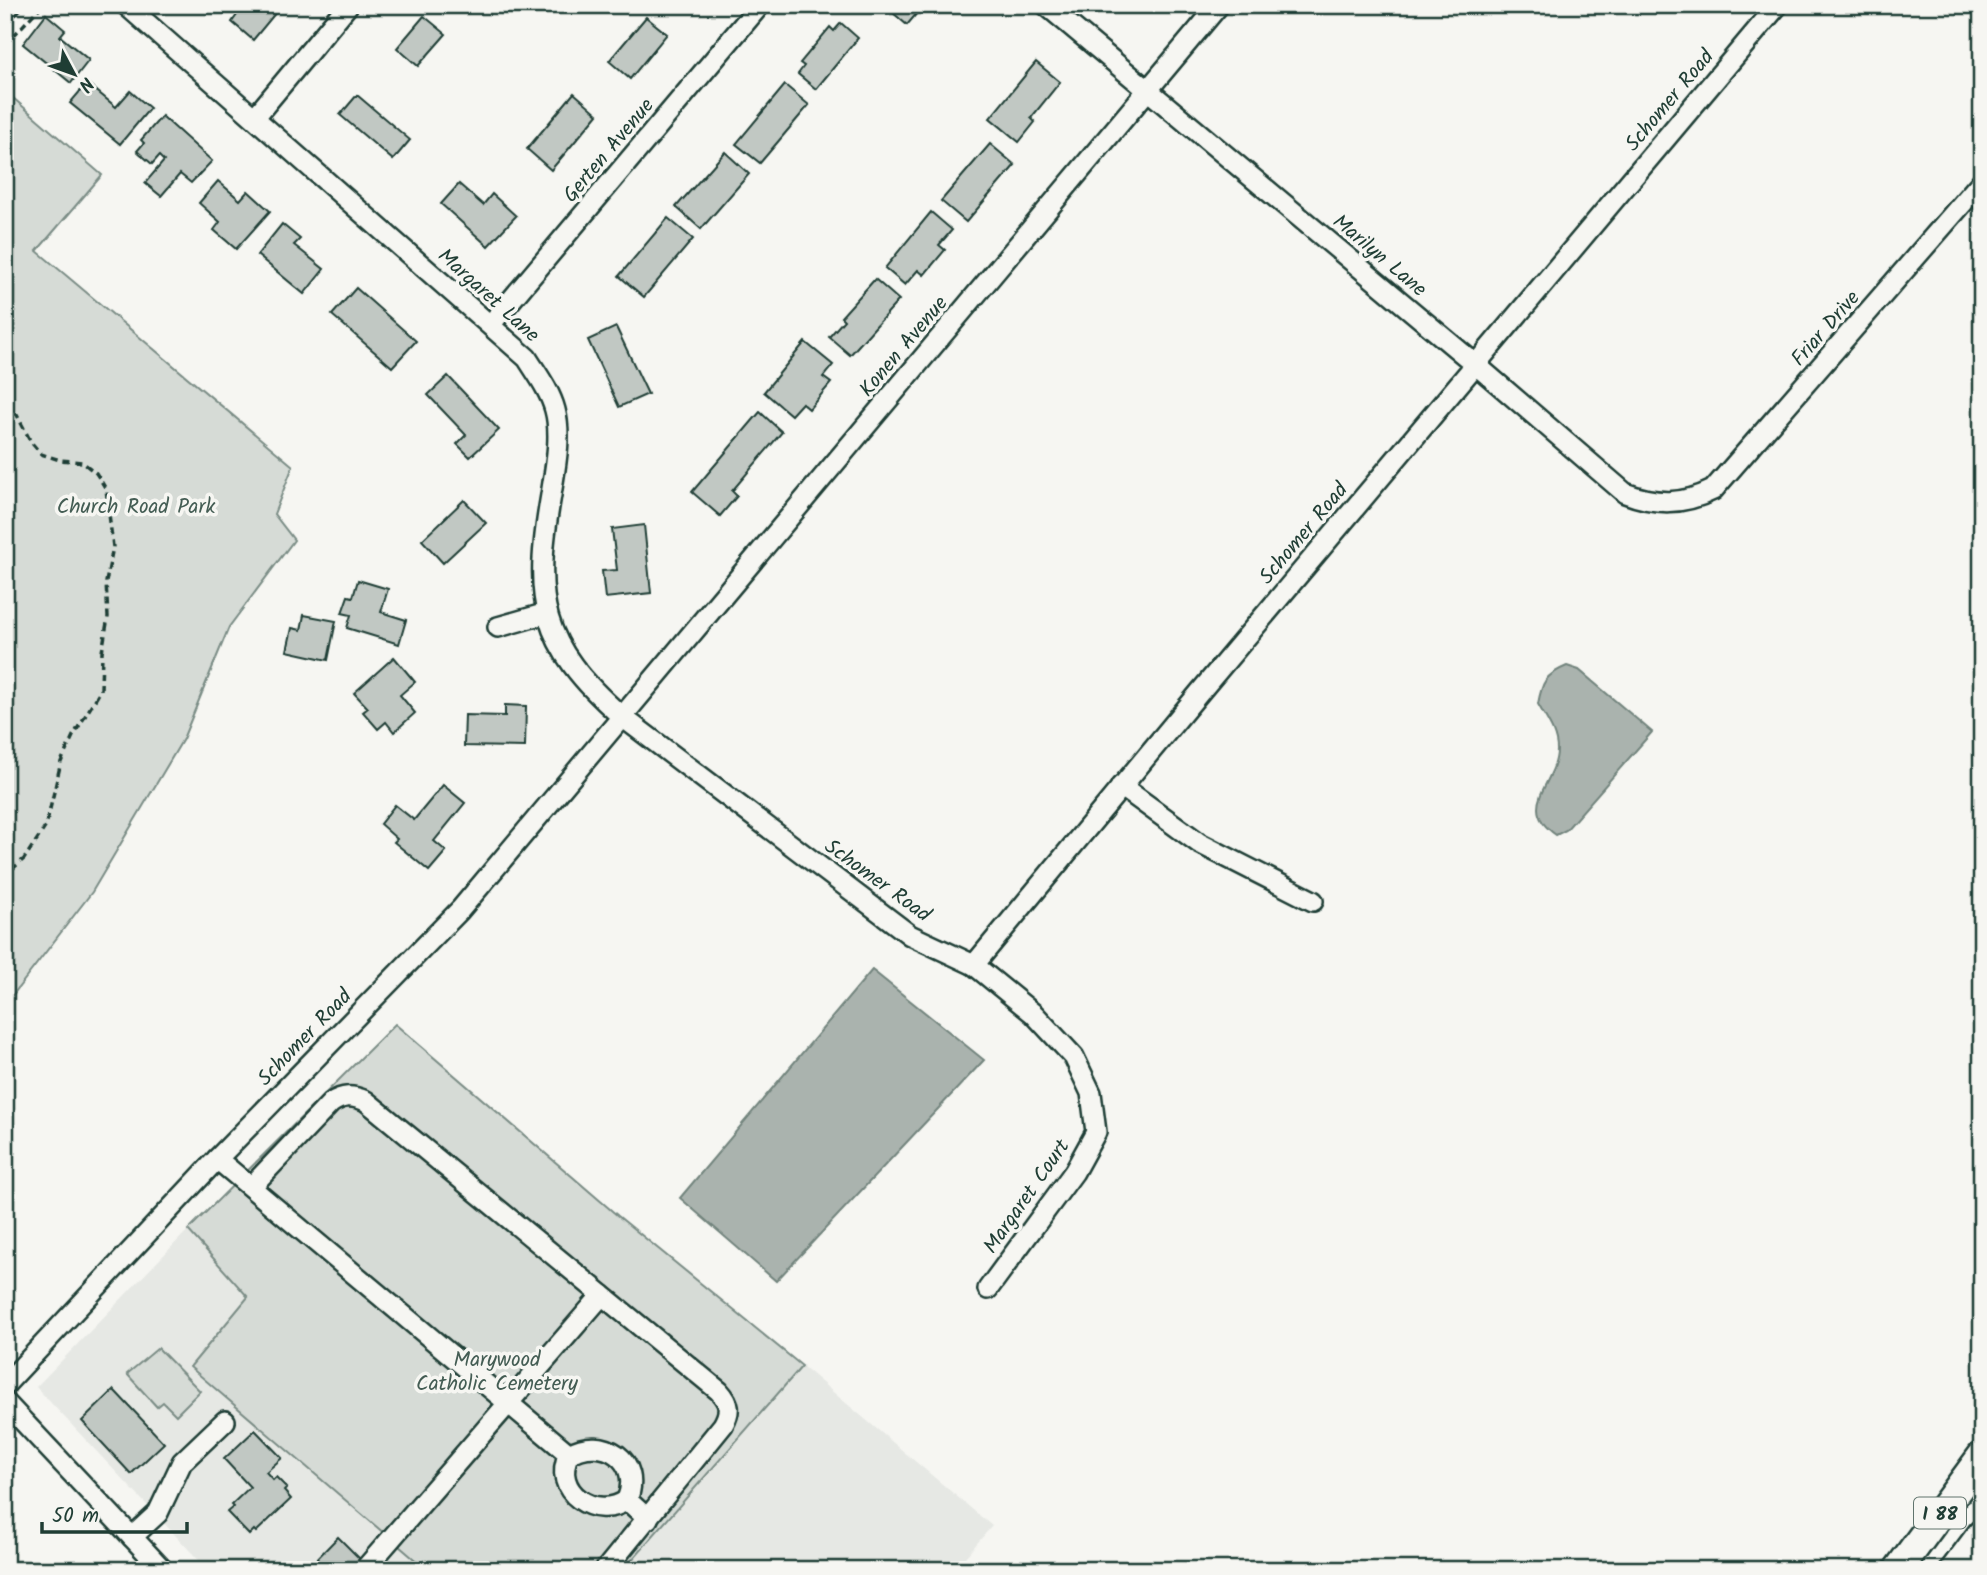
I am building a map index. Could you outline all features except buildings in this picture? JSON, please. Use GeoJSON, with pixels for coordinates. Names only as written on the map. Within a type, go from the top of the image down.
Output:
{"type":"FeatureCollection","features":[{"type":"Feature","properties":{"kind":"highway","name":"I 88"},"geometry":{"type":"LineString","coordinates":[[1898,1570],[1982,1456]]}},
{"type":"Feature","properties":{"kind":"highway","name":"I 88"},"geometry":{"type":"LineString","coordinates":[[1955,1570],[1982,1534]]}},
{"type":"Feature","properties":{"kind":"street","name":"Margaret Lane"},"geometry":{"type":"LineString","coordinates":[[126,5],[527,358],[546,387],[555,411],[556,462],[542,547],[542,584],[547,614],[554,634],[571,664],[592,691],[621,716]]}},
{"type":"Feature","properties":{"kind":"street"},"geometry":{"type":"LineString","coordinates":[[256,117],[348,5]]}},
{"type":"Feature","properties":{"kind":"street","name":"Gerten Avenue"},"geometry":{"type":"LineString","coordinates":[[491,324],[760,5]]}},
{"type":"Feature","properties":{"kind":"street","name":"Marilyn Lane"},"geometry":{"type":"LineString","coordinates":[[1046,5],[1475,364],[1625,494],[1646,501],[1673,503],[1699,497]]}},
{"type":"Feature","properties":{"kind":"street","name":"Konen Avenue"},"geometry":{"type":"LineString","coordinates":[[621,716],[1219,5]]}},
{"type":"Feature","properties":{"kind":"street","name":"Schomer Road"},"geometry":{"type":"LineString","coordinates":[[5,1385],[217,1159],[460,910],[621,716],[910,935],[974,965],[1121,786],[1778,5]]}},
{"type":"Feature","properties":{"kind":"street","name":"Friar Drive"},"geometry":{"type":"LineString","coordinates":[[1699,497],[1713,490],[1739,462],[1982,181]]}},
{"type":"Feature","properties":{"kind":"street"},"geometry":{"type":"LineString","coordinates":[[498,627],[547,614]]}},
{"type":"Feature","properties":{"kind":"street"},"geometry":{"type":"LineString","coordinates":[[1121,786],[1199,843],[1313,901]]}},
{"type":"Feature","properties":{"kind":"street","name":"Margaret Court"},"geometry":{"type":"LineString","coordinates":[[974,965],[1034,1014],[1074,1057],[1091,1093],[1096,1132],[1074,1172],[988,1289]]}},
{"type":"Feature","properties":{"kind":"street"},"geometry":{"type":"LineString","coordinates":[[251,1187],[331,1104],[339,1098],[356,1096],[377,1110],[719,1391],[729,1408],[723,1425],[605,1570]]}},
{"type":"Feature","properties":{"kind":"street"},"geometry":{"type":"LineString","coordinates":[[217,1159],[569,1454]]}},
{"type":"Feature","properties":{"kind":"street"},"geometry":{"type":"LineString","coordinates":[[364,1570],[602,1295]]}},
{"type":"Feature","properties":{"kind":"street"},"geometry":{"type":"LineString","coordinates":[[5,1402],[160,1568]]}},
{"type":"Feature","properties":{"kind":"street"},"geometry":{"type":"LineString","coordinates":[[132,1537],[158,1513],[183,1462],[225,1421]]}},
{"type":"Feature","properties":{"kind":"street"},"geometry":{"type":"LineString","coordinates":[[594,1446],[615,1453],[625,1462],[633,1482],[627,1500],[614,1507],[600,1507],[577,1498],[564,1477],[564,1463],[569,1454],[580,1447],[594,1446]]}},
{"type":"Feature","properties":{"kind":"street"},"geometry":{"type":"LineString","coordinates":[[627,1500],[648,1518]]}},
{"type":"Feature","properties":{"kind":"path"},"geometry":{"type":"LineString","coordinates":[[5,45],[42,5]]}},
{"type":"Feature","properties":{"kind":"path"},"geometry":{"type":"LineString","coordinates":[[5,405],[17,415],[31,442],[41,454],[60,460],[82,462],[96,473],[106,489],[113,547],[106,582],[108,617],[102,652],[100,690],[61,761],[46,826],[24,859],[5,875]]}},
{"type":"Feature","properties":{"kind":"shaded area"},"geometry":{"type":"Polygon","coordinates":[[[1567,666],[1579,670],[1652,732],[1566,830],[1556,835],[1544,824],[1539,814],[1538,804],[1555,762],[1557,743],[1538,704],[1546,680],[1567,666]]]}},
{"type":"Feature","properties":{"kind":"shaded area"},"geometry":{"type":"Polygon","coordinates":[[[872,970],[984,1060],[776,1281],[680,1198],[872,970]]]}},
{"type":"Feature","properties":{"kind":"shaded area"},"geometry":{"type":"Polygon","coordinates":[[[188,1230],[248,1297],[191,1367],[427,1570],[208,1570],[36,1387],[188,1230]]]}},
{"type":"Feature","properties":{"kind":"shaded area"},"geometry":{"type":"Polygon","coordinates":[[[802,1366],[992,1526],[954,1570],[623,1570],[802,1366]]]}},
{"type":"Feature","properties":{"kind":"green space","name":"Church Road Park"},"geometry":{"type":"Polygon","coordinates":[[[5,91],[102,175],[37,251],[293,466],[274,514],[294,540],[229,627],[183,739],[92,892],[5,1005],[5,91]]]}},
{"type":"Feature","properties":{"kind":"green space","name":"Marywood Catholic Cemetery"},"geometry":{"type":"Polygon","coordinates":[[[395,1024],[618,1216],[802,1366],[623,1570],[427,1570],[190,1367],[248,1297],[188,1230],[395,1024]]]}},
{"type":"Feature","properties":{"kind":"green space"},"geometry":{"type":"Polygon","coordinates":[[[158,1348],[200,1391],[176,1415],[163,1402],[157,1407],[127,1374],[158,1348]]]}}]}
